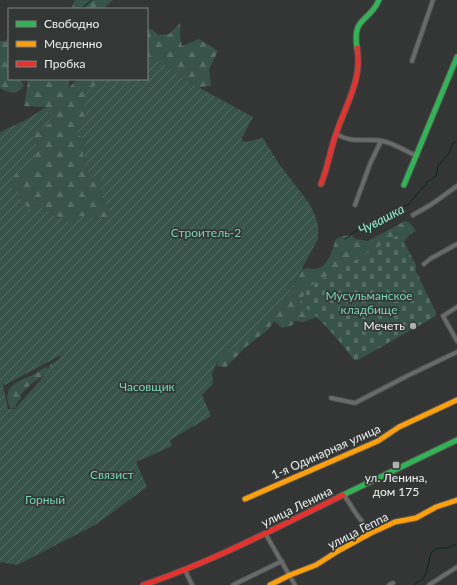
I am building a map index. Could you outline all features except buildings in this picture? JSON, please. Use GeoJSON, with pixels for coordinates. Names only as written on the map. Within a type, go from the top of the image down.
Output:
{"type":"FeatureCollection","features":[{"type":"Feature","properties":{"kind":"street"},"geometry":{"type":"LineString","coordinates":[[321,184],[327,169],[336,134],[348,106],[360,67],[356,30],[360,22],[377,6],[380,0]]}},
{"type":"Feature","properties":{"kind":"street"},"geometry":{"type":"LineString","coordinates":[[412,61],[433,0]]}},
{"type":"Feature","properties":{"kind":"street"},"geometry":{"type":"LineString","coordinates":[[404,185],[457,57]]}},
{"type":"Feature","properties":{"kind":"street"},"geometry":{"type":"LineString","coordinates":[[336,134],[344,139],[381,141],[390,143],[417,156]]}},
{"type":"Feature","properties":{"kind":"street"},"geometry":{"type":"LineString","coordinates":[[355,205],[370,164],[381,141]]}},
{"type":"Feature","properties":{"kind":"street"},"geometry":{"type":"LineString","coordinates":[[413,215],[432,204],[457,186]]}},
{"type":"Feature","properties":{"kind":"street"},"geometry":{"type":"LineString","coordinates":[[424,264],[457,244]]}},
{"type":"Feature","properties":{"kind":"street"},"geometry":{"type":"LineString","coordinates":[[457,307],[443,316],[457,341]]}},
{"type":"Feature","properties":{"kind":"street"},"geometry":{"type":"LineString","coordinates":[[332,398],[355,403],[406,376],[457,352]]}},
{"type":"Feature","properties":{"kind":"street","name":"1-я Одинарная улица"},"geometry":{"type":"LineString","coordinates":[[245,499],[378,441],[399,428],[457,400]]}},
{"type":"Feature","properties":{"kind":"street","name":"улица Ленина"},"geometry":{"type":"LineString","coordinates":[[143,585],[185,570],[266,533],[457,440]]}},
{"type":"Feature","properties":{"kind":"street"},"geometry":{"type":"LineString","coordinates":[[344,495],[371,533]]}},
{"type":"Feature","properties":{"kind":"street","name":"улица Геппа"},"geometry":{"type":"LineString","coordinates":[[270,585],[316,565],[371,533],[402,520],[416,518],[436,507],[457,500]]}},
{"type":"Feature","properties":{"kind":"street"},"geometry":{"type":"LineString","coordinates":[[266,533],[295,585]]}},
{"type":"Feature","properties":{"kind":"street"},"geometry":{"type":"LineString","coordinates":[[233,585],[282,561]]}},
{"type":"Feature","properties":{"kind":"street"},"geometry":{"type":"LineString","coordinates":[[429,585],[457,567]]}},
{"type":"Feature","properties":{"kind":"street"},"geometry":{"type":"LineString","coordinates":[[185,570],[192,585]]}},
{"type":"Feature","properties":{"kind":"green space"},"geometry":{"type":"Polygon","coordinates":[[[75,0],[113,0],[104,8],[71,8],[75,0]]]}},
{"type":"Feature","properties":{"kind":"green space"},"geometry":{"type":"Polygon","coordinates":[[[180,23],[180,38],[182,46],[199,39],[218,51],[209,69],[211,86],[198,87],[159,62],[148,67],[148,29],[153,30],[158,35],[169,34],[180,23]]]}},
{"type":"Feature","properties":{"kind":"green space"},"geometry":{"type":"Polygon","coordinates":[[[8,38],[8,80],[21,80],[24,86],[13,93],[0,88],[0,41],[5,41],[8,38]]]}},
{"type":"Feature","properties":{"kind":"green space","name":"Строитель-2"},"geometry":{"type":"Polygon","coordinates":[[[159,61],[198,87],[253,117],[241,140],[246,142],[263,138],[279,164],[309,203],[315,215],[318,226],[318,239],[280,309],[218,360],[212,373],[213,384],[202,395],[211,416],[170,440],[172,446],[136,462],[147,487],[95,525],[17,565],[0,562],[0,132],[26,120],[46,107],[52,122],[38,130],[33,137],[37,146],[35,153],[36,162],[31,168],[12,176],[12,187],[25,205],[32,210],[37,204],[56,216],[70,221],[78,216],[89,216],[98,219],[108,218],[109,208],[101,196],[100,189],[102,180],[91,177],[84,160],[83,153],[85,143],[76,129],[85,116],[85,94],[102,80],[148,80],[148,66],[159,61]],[[63,354],[3,386],[8,409],[15,409],[63,354]]]}},
{"type":"Feature","properties":{"kind":"green space"},"geometry":{"type":"Polygon","coordinates":[[[27,80],[70,80],[68,89],[76,80],[102,80],[85,94],[85,116],[76,129],[85,143],[83,153],[84,160],[91,177],[102,180],[100,189],[101,196],[109,208],[108,218],[98,219],[89,216],[70,221],[56,216],[37,204],[32,210],[25,205],[12,187],[12,176],[27,163],[37,146],[33,137],[38,130],[52,122],[45,107],[24,106],[27,80]]]}},
{"type":"Feature","properties":{"kind":"green space","name":"Мусульманское кладбище"},"geometry":{"type":"Polygon","coordinates":[[[405,221],[410,223],[416,231],[410,234],[404,242],[416,265],[416,276],[354,357],[344,344],[316,317],[304,322],[295,321],[293,325],[282,328],[274,321],[269,329],[247,346],[226,367],[217,366],[218,357],[278,311],[302,270],[307,268],[319,268],[324,265],[330,256],[336,239],[343,236],[352,235],[355,239],[368,241],[405,221]]]}},
{"type":"Feature","properties":{"kind":"green space","name":"Мусульманское кладбище"},"geometry":{"type":"Polygon","coordinates":[[[399,235],[436,313],[436,316],[358,360],[354,360],[323,323],[300,303],[308,287],[399,235]]]}},
{"type":"Feature","properties":{"kind":"green space"},"geometry":{"type":"Polygon","coordinates":[[[58,360],[59,362],[47,373],[31,384],[21,394],[21,399],[18,401],[15,408],[11,409],[7,396],[11,387],[20,380],[33,375],[45,367],[49,368],[51,364],[58,360]]]}},
{"type":"Feature","properties":{"kind":"waterway"},"geometry":{"type":"LineString","coordinates":[[82,8],[92,0]]}},
{"type":"Feature","properties":{"kind":"waterway","name":"Чувашка"},"geometry":{"type":"LineString","coordinates":[[345,239],[356,231],[377,220],[398,212],[404,206],[408,205],[426,185],[426,183],[436,176],[438,166],[449,153],[453,143],[457,141]]}},
{"type":"Feature","properties":{"kind":"waterway"},"geometry":{"type":"LineString","coordinates":[[415,585],[417,582],[422,580],[426,574],[431,553],[437,548],[447,548],[457,544]]}},
{"type":"Feature","properties":{"kind":"traffic: fast"},"geometry":{"type":"LineString","coordinates":[[357,48],[356,38],[359,25],[371,13],[379,0]]}},
{"type":"Feature","properties":{"kind":"traffic: fast"},"geometry":{"type":"LineString","coordinates":[[404,185],[457,57]]}},
{"type":"Feature","properties":{"kind":"traffic: fast"},"geometry":{"type":"LineString","coordinates":[[343,495],[457,440]]}},
{"type":"Feature","properties":{"kind":"traffic: slow"},"geometry":{"type":"LineString","coordinates":[[245,499],[378,441],[399,427],[457,400]]}},
{"type":"Feature","properties":{"kind":"traffic: slow"},"geometry":{"type":"LineString","coordinates":[[270,585],[316,565],[371,533],[395,522],[416,518],[436,507],[457,500]]}},
{"type":"Feature","properties":{"kind":"traffic: jam"},"geometry":{"type":"LineString","coordinates":[[321,184],[334,140],[352,92],[358,71],[357,48]]}},
{"type":"Feature","properties":{"kind":"traffic: jam"},"geometry":{"type":"LineString","coordinates":[[143,585],[219,555],[343,495]]}},
{"type":"Feature","properties":{"kind":"place","name":"Мечеть"},"geometry":{"type":"Point","coordinates":[413,326]}},
{"type":"Feature","properties":{"kind":"place","name":"ул. Ленина, дом 175"},"geometry":{"type":"Point","coordinates":[396,465]}},
{"type":"Feature","properties":{"kind":"park label","name":"Часовщик"},"geometry":{"type":"Point","coordinates":[147,387]}},
{"type":"Feature","properties":{"kind":"park label","name":"Связист"},"geometry":{"type":"Point","coordinates":[112,475]}},
{"type":"Feature","properties":{"kind":"park label","name":"Горный"},"geometry":{"type":"Point","coordinates":[45,500]}}]}
